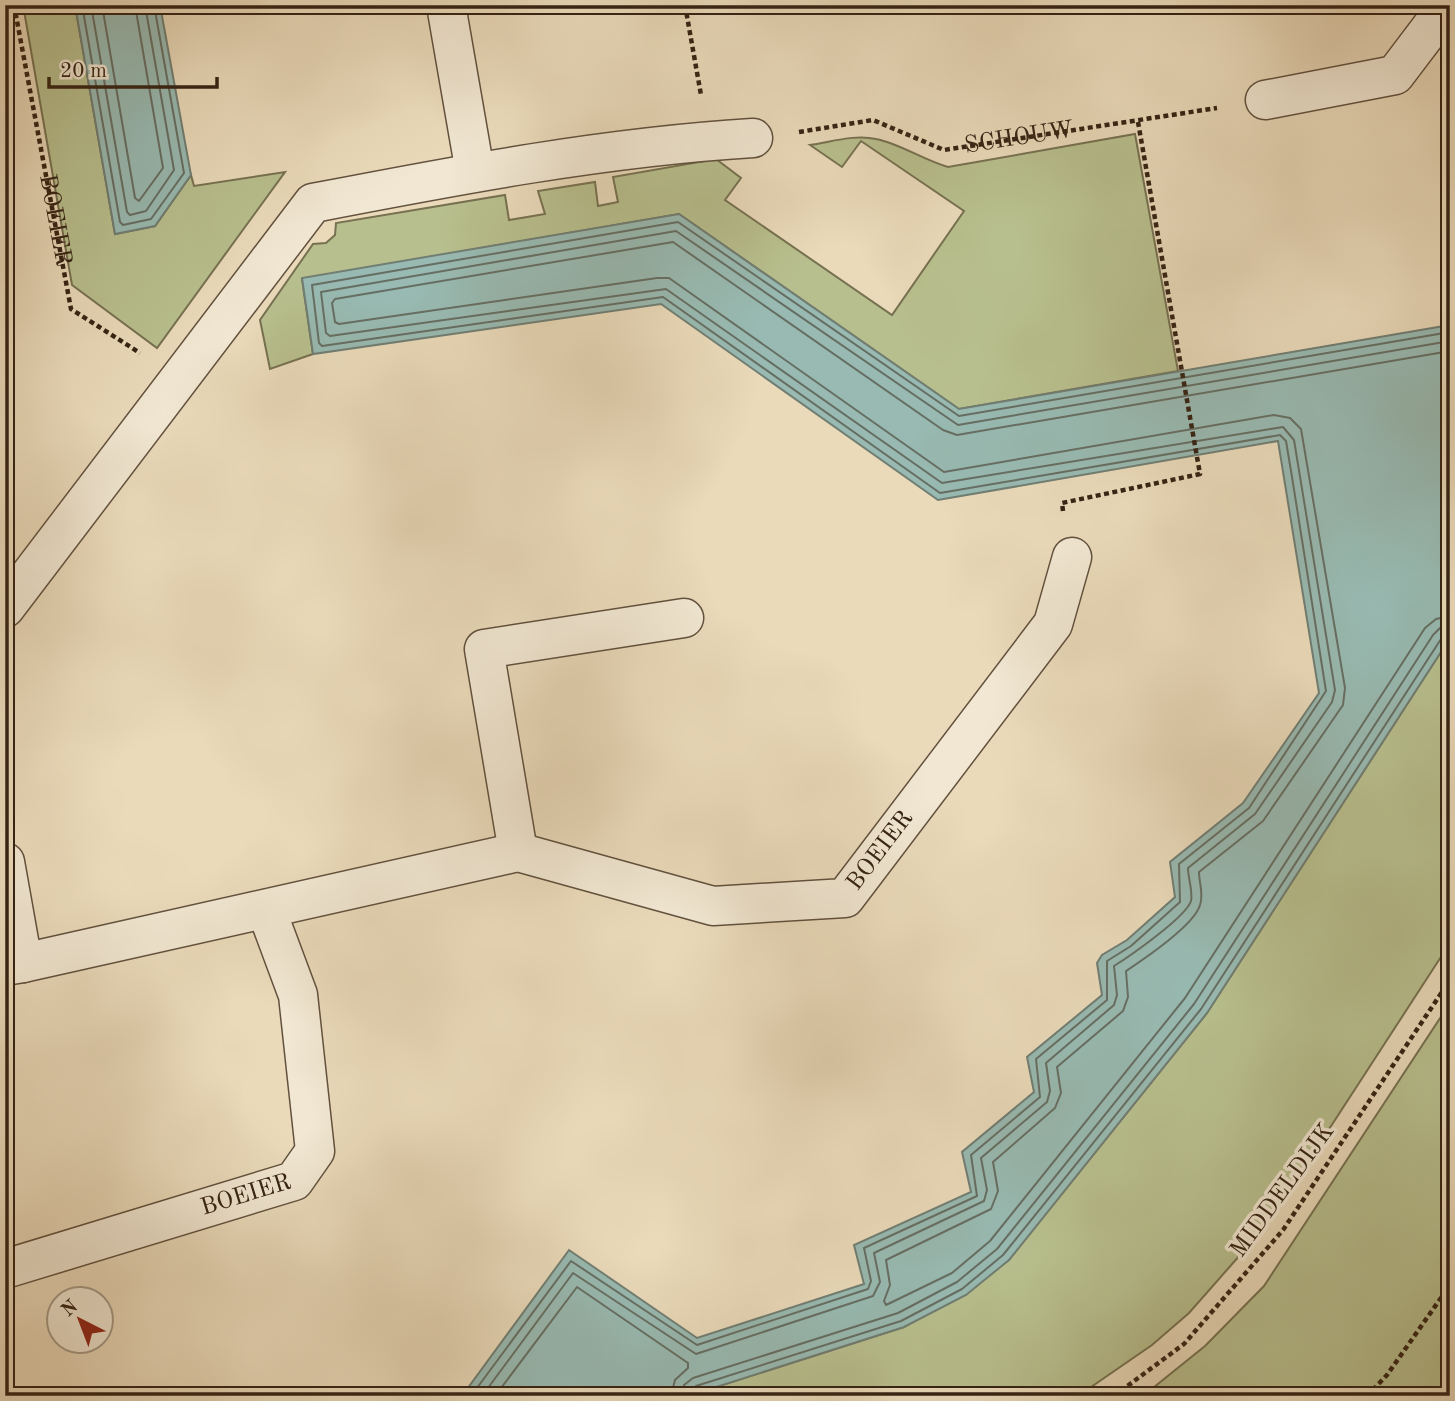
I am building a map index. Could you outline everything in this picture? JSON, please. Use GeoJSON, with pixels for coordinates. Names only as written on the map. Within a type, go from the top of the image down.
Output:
{"type":"FeatureCollection","features":[{"type":"Feature","properties":{"kind":"street"},"geometry":{"type":"LineString","coordinates":[[446,5],[475,172]]}},
{"type":"Feature","properties":{"kind":"street"},"geometry":{"type":"LineString","coordinates":[[1265,100],[1395,75],[1448,5]]}},
{"type":"Feature","properties":{"kind":"street"},"geometry":{"type":"LineString","coordinates":[[5,608],[313,203],[475,172],[709,141],[753,138]]}},
{"type":"Feature","properties":{"kind":"street","name":"BOEIER"},"geometry":{"type":"LineString","coordinates":[[5,862],[14,964],[518,852],[713,906],[845,898],[1053,624],[1072,557]]}},
{"type":"Feature","properties":{"kind":"street"},"geometry":{"type":"LineString","coordinates":[[518,852],[484,649],[684,618]]}},
{"type":"Feature","properties":{"kind":"street","name":"BOEIER"},"geometry":{"type":"LineString","coordinates":[[5,1269],[294,1181],[315,1151],[298,995],[266,909]]}},
{"type":"Feature","properties":{"kind":"path","name":"BOEIER"},"geometry":{"type":"LineString","coordinates":[[14,5],[71,309],[179,378]]}},
{"type":"Feature","properties":{"kind":"path"},"geometry":{"type":"LineString","coordinates":[[685,5],[709,141]]}},
{"type":"Feature","properties":{"kind":"path","name":"SCHOUW"},"geometry":{"type":"LineString","coordinates":[[753,138],[873,120],[944,150],[1138,122],[1265,100]]}},
{"type":"Feature","properties":{"kind":"path"},"geometry":{"type":"LineString","coordinates":[[1072,557],[1062,503],[1200,474],[1138,122]]}},
{"type":"Feature","properties":{"kind":"path","name":"MIDDELDIJK"},"geometry":{"type":"LineString","coordinates":[[1114,1396],[1184,1344],[1283,1230],[1450,980]]}},
{"type":"Feature","properties":{"kind":"path"},"geometry":{"type":"LineString","coordinates":[[1367,1396],[1387,1375],[1450,1285]]}},
{"type":"Feature","properties":{"kind":"green space"},"geometry":{"type":"Polygon","coordinates":[[[23,5],[75,5],[115,234],[155,226],[191,175],[194,186],[285,172],[157,348],[72,285],[23,5]]]}},
{"type":"Feature","properties":{"kind":"green space"},"geometry":{"type":"Polygon","coordinates":[[[1135,134],[1178,371],[959,409],[679,214],[302,279],[313,354],[270,369],[260,320],[313,244],[326,243],[335,235],[336,223],[505,195],[509,220],[545,214],[538,191],[595,182],[598,206],[618,202],[613,177],[716,159],[741,178],[725,200],[892,315],[964,211],[861,141],[842,167],[810,145],[868,138],[894,144],[948,167],[1135,134]]]}},
{"type":"Feature","properties":{"kind":"green space"},"geometry":{"type":"Polygon","coordinates":[[[1450,638],[1450,943],[1296,1180],[1248,1246],[1189,1313],[1152,1345],[1078,1396],[688,1396],[904,1327],[1009,1260],[1207,1013],[1450,638]]]}},
{"type":"Feature","properties":{"kind":"green space"},"geometry":{"type":"Polygon","coordinates":[[[1450,1003],[1450,1396],[1143,1396],[1205,1346],[1264,1286],[1450,1003]]]}},
{"type":"Feature","properties":{"kind":"water"},"geometry":{"type":"Polygon","coordinates":[[[75,5],[160,5],[191,175],[155,226],[115,234],[75,5]]]}},
{"type":"Feature","properties":{"kind":"water"},"geometry":{"type":"Polygon","coordinates":[[[679,214],[959,409],[1450,325],[1450,638],[1207,1013],[1009,1260],[966,1295],[904,1327],[688,1396],[462,1396],[569,1250],[697,1338],[864,1284],[854,1245],[971,1192],[962,1152],[1034,1092],[1027,1057],[1102,995],[1097,963],[1102,955],[1127,940],[1175,897],[1170,862],[1243,803],[1319,693],[1278,441],[938,500],[661,304],[313,354],[302,278],[679,214]]]}}]}
